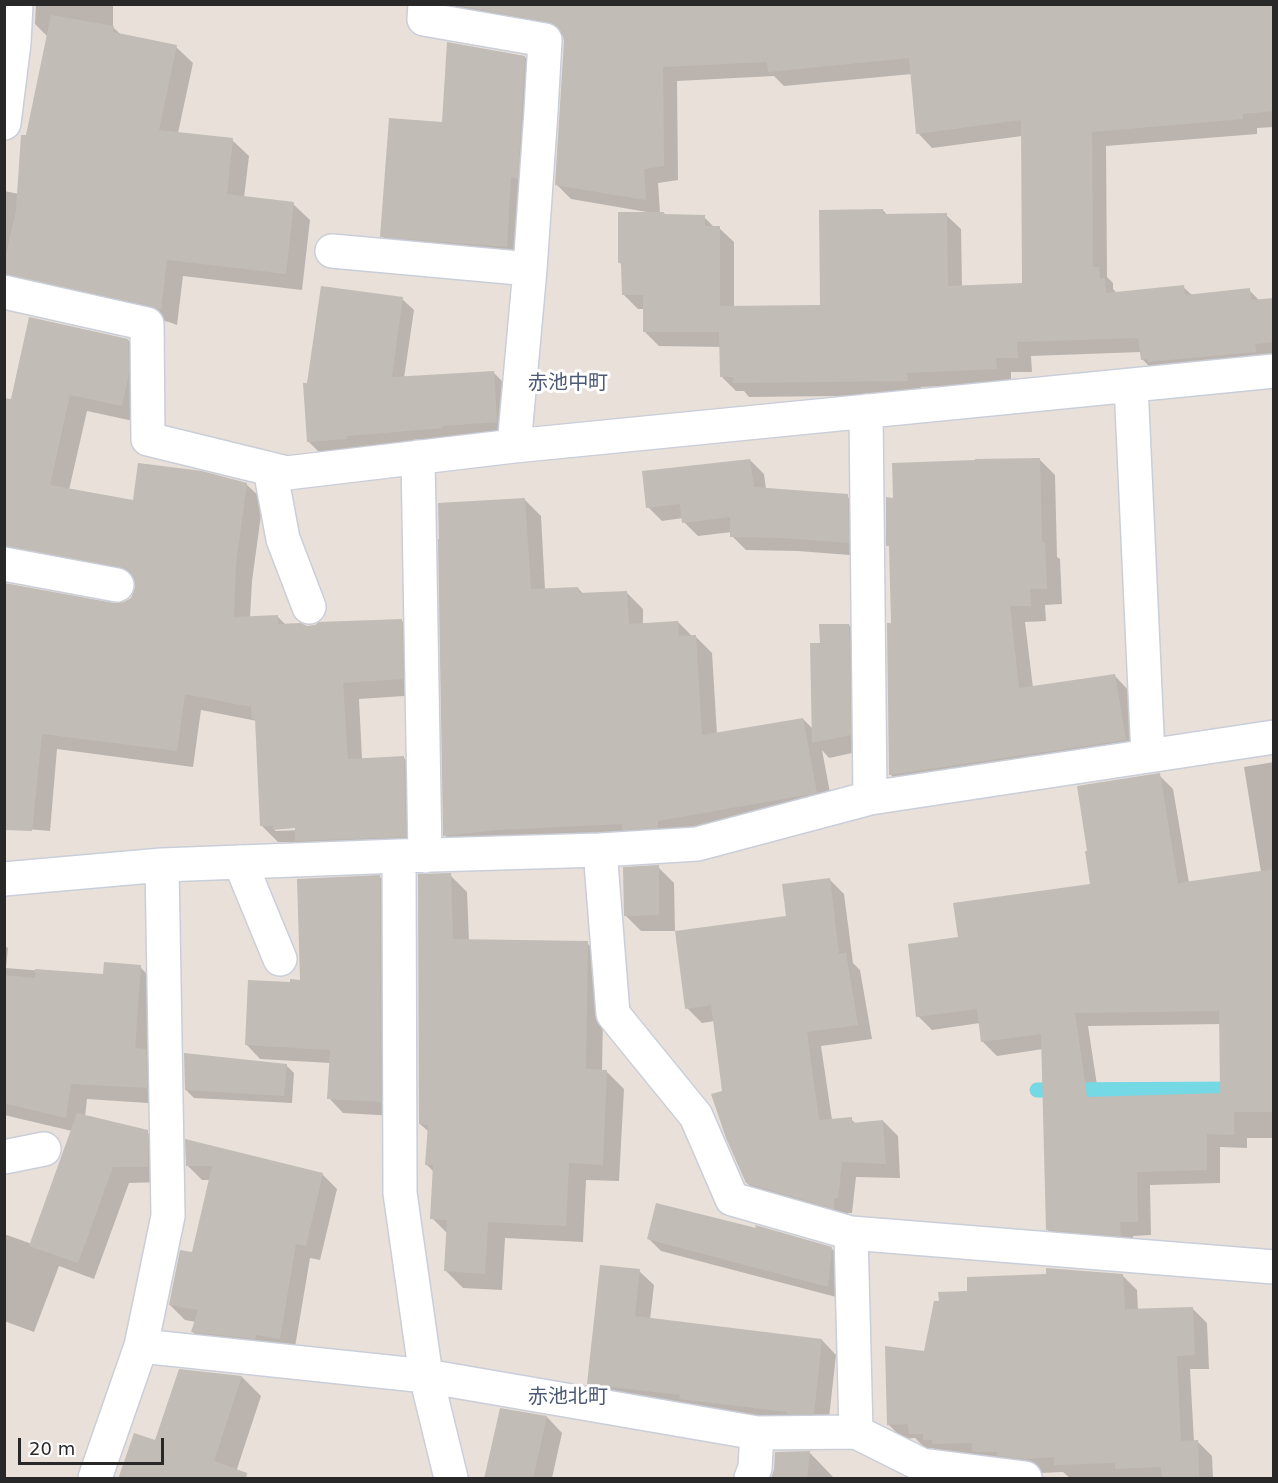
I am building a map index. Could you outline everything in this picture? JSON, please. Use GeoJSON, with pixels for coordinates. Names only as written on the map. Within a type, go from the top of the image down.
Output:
{"type":"FeatureCollection","features":[{"type":"Feature","properties":{"kind":"street"},"geometry":{"type":"LineString","coordinates":[[4,123],[9,43],[16,4]]}},
{"type":"Feature","properties":{"kind":"street"},"geometry":{"type":"LineString","coordinates":[[425,4],[424,20],[545,40],[530,269],[514,446]]}},
{"type":"Feature","properties":{"kind":"street"},"geometry":{"type":"LineString","coordinates":[[332,251],[530,269]]}},
{"type":"Feature","properties":{"kind":"street"},"geometry":{"type":"LineString","coordinates":[[4,292],[147,324],[148,439],[287,473],[514,446],[1274,371]]}},
{"type":"Feature","properties":{"kind":"street"},"geometry":{"type":"LineString","coordinates":[[1131,385],[1148,756]]}},
{"type":"Feature","properties":{"kind":"street"},"geometry":{"type":"LineString","coordinates":[[866,411],[870,798]]}},
{"type":"Feature","properties":{"kind":"street"},"geometry":{"type":"LineString","coordinates":[[418,457],[412,856],[400,1193],[426,1376],[451,1479]]}},
{"type":"Feature","properties":{"kind":"street"},"geometry":{"type":"LineString","coordinates":[[270,469],[283,539],[309,607]]}},
{"type":"Feature","properties":{"kind":"street"},"geometry":{"type":"LineString","coordinates":[[4,564],[117,585]]}},
{"type":"Feature","properties":{"kind":"street"},"geometry":{"type":"LineString","coordinates":[[4,879],[162,865],[600,850],[697,843],[870,798],[1274,737]]}},
{"type":"Feature","properties":{"kind":"street"},"geometry":{"type":"LineString","coordinates":[[600,850],[613,1014],[696,1116],[732,1199],[851,1233],[1274,1267]]}},
{"type":"Feature","properties":{"kind":"street"},"geometry":{"type":"LineString","coordinates":[[240,862],[280,959]]}},
{"type":"Feature","properties":{"kind":"street"},"geometry":{"type":"LineString","coordinates":[[95,1479],[141,1346],[168,1216],[162,865]]}},
{"type":"Feature","properties":{"kind":"street"},"geometry":{"type":"LineString","coordinates":[[4,1157],[44,1149]]}},
{"type":"Feature","properties":{"kind":"street"},"geometry":{"type":"LineString","coordinates":[[851,1233],[856,1432]]}},
{"type":"Feature","properties":{"kind":"street"},"geometry":{"type":"LineString","coordinates":[[141,1346],[426,1376],[757,1433],[856,1432],[922,1465],[1025,1479]]}},
{"type":"Feature","properties":{"kind":"street"},"geometry":{"type":"LineString","coordinates":[[751,1479],[755,1468],[757,1433]]}},
{"type":"Feature","properties":{"kind":"building"},"geometry":{"type":"Polygon","coordinates":[[[450,4],[1274,4],[1274,111],[1243,114],[1243,119],[1092,132],[1093,267],[1099,267],[1100,279],[1105,278],[1106,293],[1184,285],[1185,295],[1250,288],[1251,300],[1274,298],[1274,342],[1255,344],[1256,352],[1148,362],[1147,359],[1141,360],[1138,338],[1017,342],[1018,358],[996,358],[997,369],[907,373],[908,381],[733,383],[733,377],[720,377],[719,332],[643,332],[643,295],[622,295],[621,263],[618,263],[618,212],[705,215],[705,226],[720,226],[720,306],[820,305],[819,210],[883,209],[883,214],[947,213],[948,286],[1022,283],[1021,120],[916,134],[909,58],[768,72],[767,62],[663,67],[664,166],[644,169],[646,200],[555,185],[564,41],[562,32],[556,25],[548,22],[450,4]]]}},
{"type":"Feature","properties":{"kind":"building"},"geometry":{"type":"Polygon","coordinates":[[[51,15],[114,26],[113,32],[177,45],[159,130],[233,138],[227,194],[294,202],[286,274],[167,260],[161,310],[4,274],[4,264],[16,210],[21,135],[26,135],[51,15]]]}},
{"type":"Feature","properties":{"kind":"building"},"geometry":{"type":"Polygon","coordinates":[[[447,42],[525,56],[518,179],[511,177],[507,247],[380,237],[389,118],[442,122],[447,42]]]}},
{"type":"Feature","properties":{"kind":"building"},"geometry":{"type":"Polygon","coordinates":[[[321,286],[403,297],[392,377],[494,371],[497,422],[307,442],[303,383],[307,383],[321,286]]]}},
{"type":"Feature","properties":{"kind":"building"},"geometry":{"type":"Polygon","coordinates":[[[29,317],[128,339],[129,373],[122,406],[70,395],[50,485],[133,500],[138,463],[202,471],[247,483],[236,564],[234,617],[278,615],[278,624],[301,623],[307,626],[319,622],[402,619],[403,679],[343,683],[348,759],[404,756],[406,837],[295,841],[295,828],[273,830],[273,826],[260,826],[255,718],[252,719],[251,707],[185,694],[177,751],[42,734],[32,831],[4,830],[4,583],[114,603],[124,602],[131,598],[135,588],[134,578],[130,571],[121,567],[4,546],[4,398],[11,399],[29,317]]]}},
{"type":"Feature","properties":{"kind":"building"},"geometry":{"type":"Polygon","coordinates":[[[1040,458],[1042,542],[1045,542],[1047,589],[1030,589],[1031,606],[1010,606],[1019,688],[1115,674],[1126,740],[889,775],[887,623],[891,623],[889,546],[886,546],[886,497],[893,498],[892,463],[1040,458]]]}},
{"type":"Feature","properties":{"kind":"building"},"geometry":{"type":"Polygon","coordinates":[[[750,459],[754,487],[848,494],[849,543],[730,537],[730,517],[682,523],[680,504],[646,508],[642,471],[750,459]]]}},
{"type":"Feature","properties":{"kind":"building"},"geometry":{"type":"Polygon","coordinates":[[[525,498],[531,589],[578,587],[579,593],[627,591],[629,624],[678,621],[679,636],[696,635],[702,735],[803,718],[817,793],[658,821],[658,828],[622,830],[622,824],[498,830],[443,836],[438,503],[525,498]]]}},
{"type":"Feature","properties":{"kind":"building"},"geometry":{"type":"Polygon","coordinates":[[[819,624],[849,624],[851,735],[812,743],[810,643],[820,643],[819,624]]]}},
{"type":"Feature","properties":{"kind":"building"},"geometry":{"type":"Polygon","coordinates":[[[1160,773],[1178,883],[1274,869],[1274,1112],[1234,1112],[1234,1135],[1207,1134],[1207,1170],[1137,1172],[1138,1222],[1120,1222],[1121,1236],[1046,1230],[1041,1034],[981,1042],[977,1009],[916,1017],[908,944],[958,937],[953,903],[1090,884],[1077,786],[1160,773]],[[1219,1011],[1075,1013],[1087,1097],[1220,1093],[1219,1011]]]}},
{"type":"Feature","properties":{"kind":"building"},"geometry":{"type":"Polygon","coordinates":[[[659,865],[659,915],[624,916],[623,867],[659,865]]]}},
{"type":"Feature","properties":{"kind":"building"},"geometry":{"type":"Polygon","coordinates":[[[451,873],[453,939],[588,941],[586,1069],[607,1070],[603,1165],[569,1163],[566,1226],[488,1222],[485,1274],[444,1271],[447,1220],[430,1219],[433,1165],[425,1165],[428,1125],[419,1124],[418,874],[451,873]]]}},
{"type":"Feature","properties":{"kind":"building"},"geometry":{"type":"Polygon","coordinates":[[[380,875],[381,1102],[327,1099],[330,1050],[245,1045],[248,980],[290,982],[290,979],[300,980],[297,879],[380,875]]]}},
{"type":"Feature","properties":{"kind":"building"},"geometry":{"type":"Polygon","coordinates":[[[830,878],[839,954],[846,953],[858,1025],[807,1032],[819,1120],[852,1117],[852,1123],[883,1120],[886,1164],[842,1162],[838,1198],[834,1199],[834,1209],[746,1183],[726,1138],[711,1094],[722,1091],[711,1005],[685,1009],[675,931],[786,916],[782,884],[830,878]]]}},
{"type":"Feature","properties":{"kind":"building"},"geometry":{"type":"Polygon","coordinates":[[[104,962],[141,965],[135,1048],[146,1049],[147,1088],[71,1084],[66,1118],[4,1103],[4,975],[35,978],[35,969],[103,974],[104,962]]]}},
{"type":"Feature","properties":{"kind":"building"},"geometry":{"type":"Polygon","coordinates":[[[184,1053],[287,1064],[284,1096],[185,1090],[184,1053]]]}},
{"type":"Feature","properties":{"kind":"building"},"geometry":{"type":"Polygon","coordinates":[[[77,1113],[148,1130],[148,1167],[113,1167],[78,1263],[29,1246],[77,1113]]]}},
{"type":"Feature","properties":{"kind":"building"},"geometry":{"type":"Polygon","coordinates":[[[185,1139],[323,1173],[306,1246],[296,1244],[280,1339],[256,1335],[255,1339],[191,1332],[198,1310],[169,1305],[180,1250],[192,1252],[212,1166],[186,1166],[185,1139]]]}},
{"type":"Feature","properties":{"kind":"building"},"geometry":{"type":"Polygon","coordinates":[[[656,1203],[756,1228],[755,1225],[832,1247],[828,1287],[647,1239],[656,1203]]]}},
{"type":"Feature","properties":{"kind":"building"},"geometry":{"type":"Polygon","coordinates":[[[600,1265],[640,1269],[635,1316],[822,1339],[814,1414],[786,1414],[787,1412],[679,1399],[680,1395],[587,1384],[600,1265]]]}},
{"type":"Feature","properties":{"kind":"building"},"geometry":{"type":"Polygon","coordinates":[[[1046,1268],[1123,1274],[1125,1309],[1193,1307],[1195,1355],[1177,1356],[1181,1441],[1198,1440],[1199,1479],[1162,1479],[1161,1467],[1115,1469],[1115,1463],[1054,1465],[1054,1457],[1025,1459],[997,1456],[997,1452],[972,1452],[972,1443],[932,1444],[932,1440],[923,1440],[923,1434],[909,1434],[908,1424],[887,1425],[885,1346],[924,1351],[934,1301],[939,1301],[938,1292],[967,1291],[967,1277],[1046,1274],[1046,1268]]]}},
{"type":"Feature","properties":{"kind":"building"},"geometry":{"type":"Polygon","coordinates":[[[179,1369],[242,1376],[214,1461],[247,1473],[246,1479],[118,1479],[134,1433],[155,1440],[179,1369]]]}},
{"type":"Feature","properties":{"kind":"building"},"geometry":{"type":"Polygon","coordinates":[[[500,1408],[547,1416],[533,1479],[484,1479],[500,1408]]]}},
{"type":"Feature","properties":{"kind":"building"},"geometry":{"type":"Polygon","coordinates":[[[810,1451],[807,1479],[771,1479],[775,1452],[810,1451]]]}},
{"type":"Feature","properties":{"kind":"waterway"},"geometry":{"type":"LineString","coordinates":[[1037,1090],[1241,1089]]}},
{"type":"Feature","properties":{"kind":"district","name":"赤池中町"},"geometry":{"type":"Point","coordinates":[568,384]}},
{"type":"Feature","properties":{"kind":"district","name":"赤池北町"},"geometry":{"type":"Point","coordinates":[568,1398]}}]}
